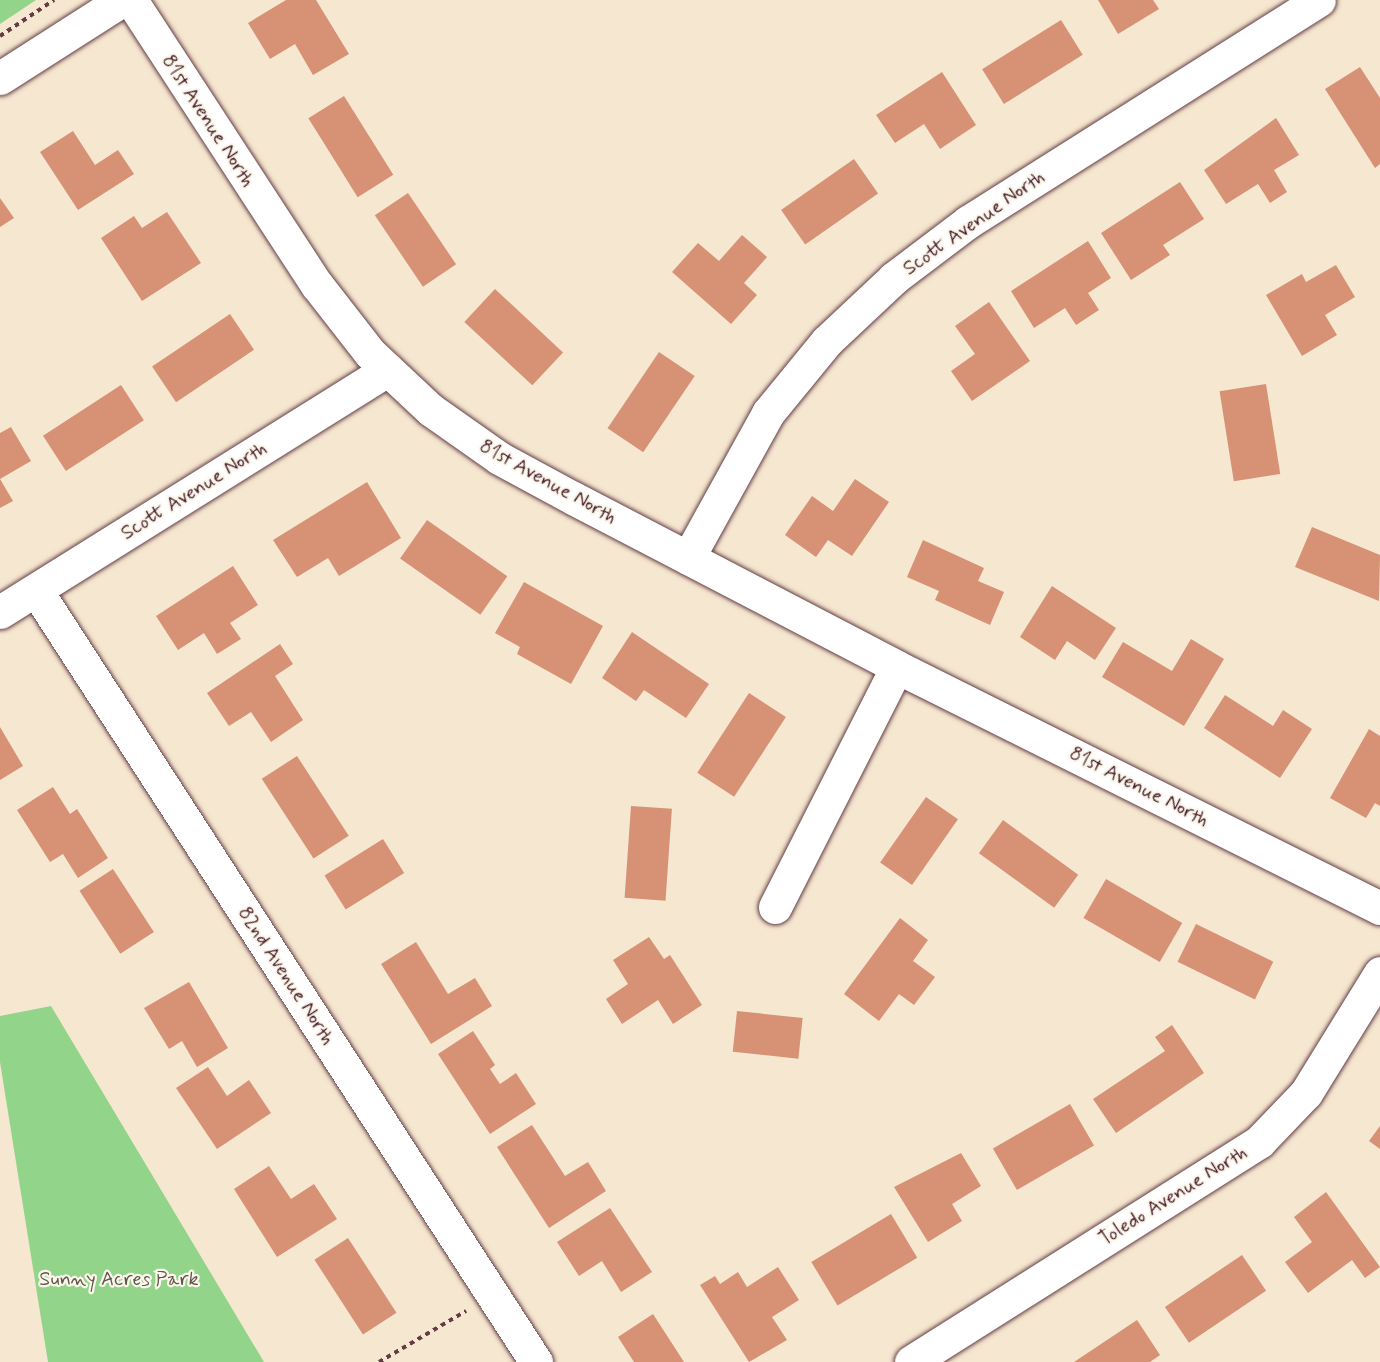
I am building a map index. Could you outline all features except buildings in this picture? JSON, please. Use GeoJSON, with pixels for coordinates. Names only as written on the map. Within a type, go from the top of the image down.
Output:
{"type":"FeatureCollection","features":[{"type":"Feature","properties":{"kind":"street"},"geometry":{"type":"LineString","coordinates":[[0,78],[122,0]]}},
{"type":"Feature","properties":{"kind":"street","name":"81st Avenue North"},"geometry":{"type":"LineString","coordinates":[[131,0],[317,285],[388,370],[431,410],[499,458],[897,668],[1380,908]]}},
{"type":"Feature","properties":{"kind":"street","name":"Scott Avenue North"},"geometry":{"type":"LineString","coordinates":[[688,558],[768,413],[827,341],[894,278],[968,222],[1319,0]]}},
{"type":"Feature","properties":{"kind":"street","name":"Scott Avenue North"},"geometry":{"type":"LineString","coordinates":[[0,612],[388,370]]}},
{"type":"Feature","properties":{"kind":"street","name":"82nd Avenue North"},"geometry":{"type":"LineString","coordinates":[[36,590],[536,1362]]}},
{"type":"Feature","properties":{"kind":"street"},"geometry":{"type":"LineString","coordinates":[[775,907],[897,668]]}},
{"type":"Feature","properties":{"kind":"street","name":"Toledo Avenue North"},"geometry":{"type":"LineString","coordinates":[[911,1362],[1258,1142],[1306,1093],[1380,973]]}},
{"type":"Feature","properties":{"kind":"path"},"geometry":{"type":"LineString","coordinates":[[0,36],[54,0]]}},
{"type":"Feature","properties":{"kind":"path"},"geometry":{"type":"LineString","coordinates":[[379,1362],[492,1295]]}},
{"type":"Feature","properties":{"kind":"green space"},"geometry":{"type":"Polygon","coordinates":[[[0,0],[36,0],[0,24],[0,0]]]}},
{"type":"Feature","properties":{"kind":"green space","name":"Sunny Acres Park"},"geometry":{"type":"Polygon","coordinates":[[[51,1006],[264,1362],[48,1362],[0,1062],[0,1016],[51,1006]]]}}]}
